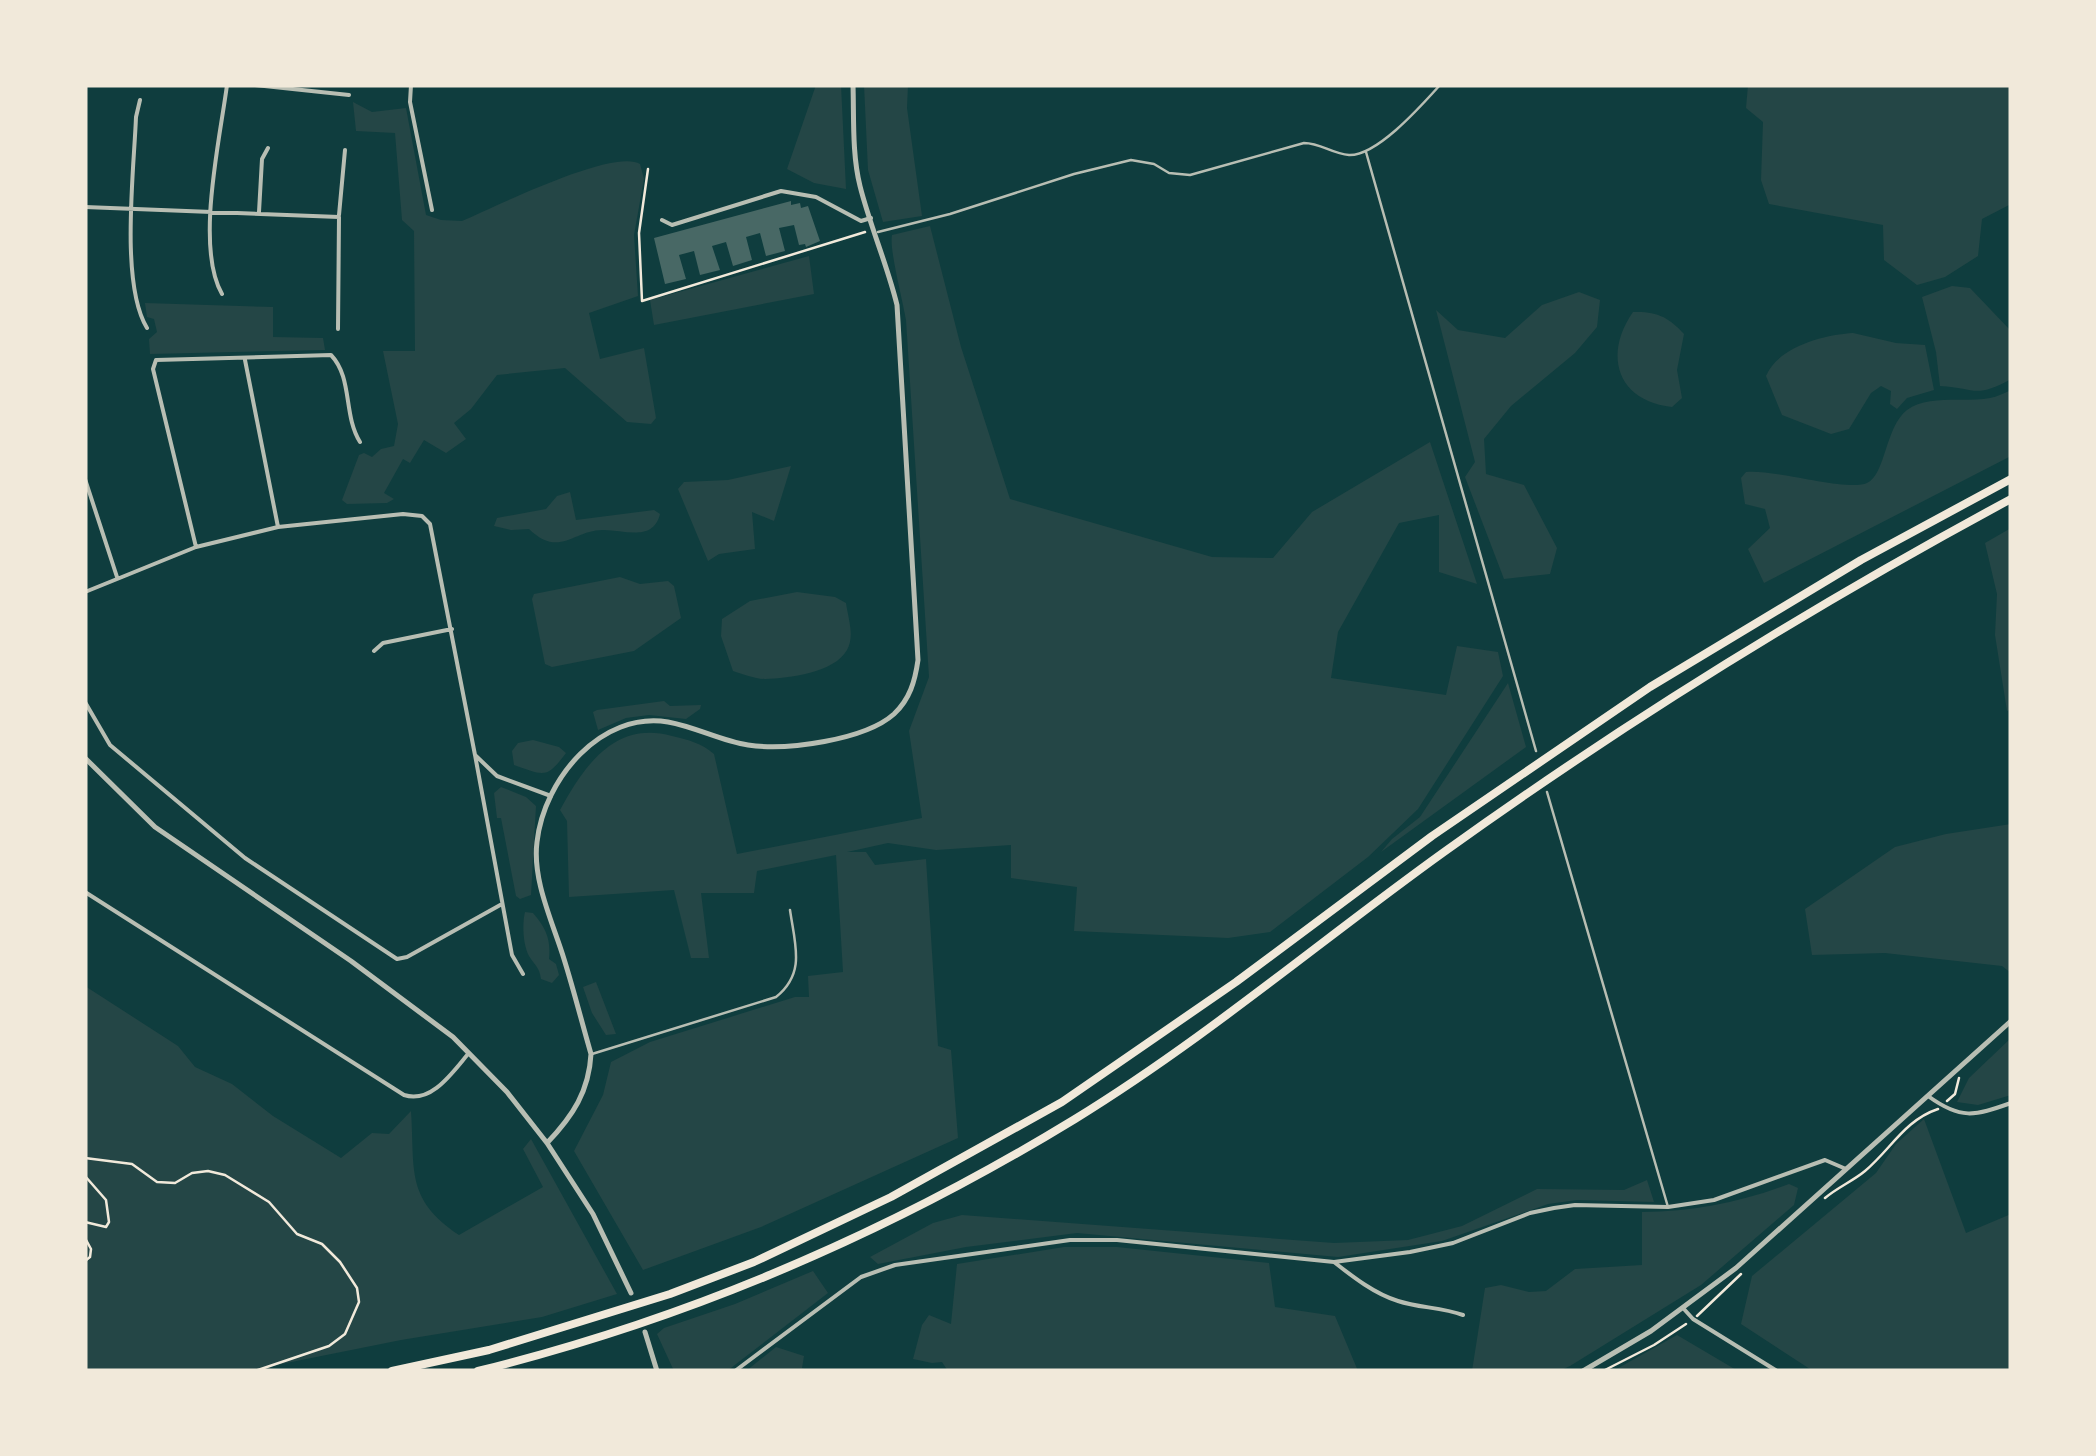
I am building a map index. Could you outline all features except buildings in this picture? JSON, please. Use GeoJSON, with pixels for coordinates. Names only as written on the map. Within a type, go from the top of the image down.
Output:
{"type":"FeatureCollection","features":[{"type":"Feature","properties":{"kind":"highway"},"geometry":{"type":"LineString","coordinates":[[392,1371],[489,1350],[670,1294],[754,1262],[891,1197],[1062,1102],[1236,982],[1432,836],[1650,687],[1861,560],[2011,479]]}},
{"type":"Feature","properties":{"kind":"highway"},"geometry":{"type":"LineString","coordinates":[[478,1371],[558,1351],[766,1277],[899,1218],[1076,1119],[1243,1006],[1443,853],[1658,705],[1868,576],[2011,499]]}},
{"type":"Feature","properties":{"kind":"street"},"geometry":{"type":"LineString","coordinates":[[222,294],[212,278],[210,211],[227,85]]}},
{"type":"Feature","properties":{"kind":"street"},"geometry":{"type":"LineString","coordinates":[[255,85],[349,96]]}},
{"type":"Feature","properties":{"kind":"street"},"geometry":{"type":"LineString","coordinates":[[319,93],[324,85]]}},
{"type":"Feature","properties":{"kind":"street"},"geometry":{"type":"LineString","coordinates":[[410,85],[432,210]]}},
{"type":"Feature","properties":{"kind":"street"},"geometry":{"type":"LineString","coordinates":[[547,1143],[572,1115],[584,1094],[591,1054],[538,875],[537,841],[551,796],[579,756],[598,736],[626,724],[670,722],[722,740],[778,747],[817,742],[879,725],[911,690],[918,660],[897,305],[856,166],[853,85]]}},
{"type":"Feature","properties":{"kind":"street"},"geometry":{"type":"LineString","coordinates":[[140,100],[136,117],[132,260],[147,328]]}},
{"type":"Feature","properties":{"kind":"street"},"geometry":{"type":"LineString","coordinates":[[259,213],[262,158],[268,148]]}},
{"type":"Feature","properties":{"kind":"street"},"geometry":{"type":"LineString","coordinates":[[338,329],[339,217],[346,150]]}},
{"type":"Feature","properties":{"kind":"street"},"geometry":{"type":"LineString","coordinates":[[662,220],[672,225],[781,191],[816,197],[861,220],[871,218]]}},
{"type":"Feature","properties":{"kind":"street"},"geometry":{"type":"LineString","coordinates":[[85,207],[339,217]]}},
{"type":"Feature","properties":{"kind":"street"},"geometry":{"type":"LineString","coordinates":[[196,547],[153,368],[156,360],[331,355],[342,366],[353,430],[360,442]]}},
{"type":"Feature","properties":{"kind":"street"},"geometry":{"type":"LineString","coordinates":[[244,358],[278,527]]}},
{"type":"Feature","properties":{"kind":"street"},"geometry":{"type":"LineString","coordinates":[[85,479],[116,577]]}},
{"type":"Feature","properties":{"kind":"street"},"geometry":{"type":"LineString","coordinates":[[85,592],[196,547],[278,527],[404,514],[422,516],[430,524],[452,630],[512,955],[523,974]]}},
{"type":"Feature","properties":{"kind":"street"},"geometry":{"type":"LineString","coordinates":[[374,651],[383,643],[452,630]]}},
{"type":"Feature","properties":{"kind":"street"},"geometry":{"type":"LineString","coordinates":[[85,702],[110,744],[246,858],[397,959],[502,904]]}},
{"type":"Feature","properties":{"kind":"street"},"geometry":{"type":"LineString","coordinates":[[476,755],[497,776],[551,796]]}},
{"type":"Feature","properties":{"kind":"street"},"geometry":{"type":"LineString","coordinates":[[85,758],[155,826],[452,1037],[507,1092],[547,1143],[594,1214],[632,1293]]}},
{"type":"Feature","properties":{"kind":"street"},"geometry":{"type":"LineString","coordinates":[[85,892],[404,1095],[412,1098],[430,1094],[469,1054]]}},
{"type":"Feature","properties":{"kind":"street"},"geometry":{"type":"LineString","coordinates":[[1583,1371],[1625,1348],[1736,1268],[2011,1021]]}},
{"type":"Feature","properties":{"kind":"street"},"geometry":{"type":"LineString","coordinates":[[1927,1095],[1958,1115],[1983,1112],[2011,1102]]}},
{"type":"Feature","properties":{"kind":"street"},"geometry":{"type":"LineString","coordinates":[[735,1371],[861,1277],[895,1265],[1070,1240],[1118,1240],[1334,1262],[1453,1242],[1554,1208],[1668,1207],[1741,1193],[1825,1160],[1846,1169]]}},
{"type":"Feature","properties":{"kind":"street"},"geometry":{"type":"LineString","coordinates":[[1334,1262],[1358,1281],[1397,1301],[1463,1315]]}},
{"type":"Feature","properties":{"kind":"street"},"geometry":{"type":"LineString","coordinates":[[1683,1308],[1693,1319],[1777,1371]]}},
{"type":"Feature","properties":{"kind":"street"},"geometry":{"type":"LineString","coordinates":[[645,1332],[656,1371]]}},
{"type":"Feature","properties":{"kind":"lane"},"geometry":{"type":"LineString","coordinates":[[876,233],[1131,160],[1141,160],[1180,176],[1304,144],[1318,143],[1339,154],[1366,152],[1379,145],[1440,85]]}},
{"type":"Feature","properties":{"kind":"lane"},"geometry":{"type":"LineString","coordinates":[[1366,152],[1536,751]]}},
{"type":"Feature","properties":{"kind":"lane"},"geometry":{"type":"LineString","coordinates":[[1547,792],[1668,1207]]}},
{"type":"Feature","properties":{"kind":"lane"},"geometry":{"type":"LineString","coordinates":[[591,1054],[776,997],[793,984],[796,970],[790,910]]}},
{"type":"Feature","properties":{"kind":"path"},"geometry":{"type":"LineString","coordinates":[[648,169],[639,234],[642,301],[862,235],[868,227]]}},
{"type":"Feature","properties":{"kind":"path"},"geometry":{"type":"LineString","coordinates":[[1814,1208],[1883,1154],[1920,1115],[1942,1106],[1955,1094],[1966,1071]]}},
{"type":"Feature","properties":{"kind":"path"},"geometry":{"type":"LineString","coordinates":[[85,1158],[132,1164],[157,1182],[174,1182],[192,1172],[225,1175],[269,1202],[297,1234],[322,1244],[340,1262],[357,1288],[360,1302],[346,1334],[329,1346],[255,1371]]}},
{"type":"Feature","properties":{"kind":"path"},"geometry":{"type":"LineString","coordinates":[[85,1176],[106,1200],[109,1222],[106,1226],[85,1222]]}},
{"type":"Feature","properties":{"kind":"path"},"geometry":{"type":"LineString","coordinates":[[85,1238],[92,1248],[85,1261]]}},
{"type":"Feature","properties":{"kind":"path"},"geometry":{"type":"LineString","coordinates":[[1603,1371],[1654,1345],[1693,1319],[1741,1274]]}},
{"type":"Feature","properties":{"kind":"path"},"geometry":{"type":"LineString","coordinates":[[85,1283],[85,1292]]}},
{"type":"Feature","properties":{"kind":"shaded area"},"geometry":{"type":"Polygon","coordinates":[[[816,85],[841,85],[846,189],[814,183],[787,169],[816,85]]]}},
{"type":"Feature","properties":{"kind":"shaded area"},"geometry":{"type":"Polygon","coordinates":[[[864,85],[908,85],[907,108],[922,216],[883,222],[868,170],[864,85]]]}},
{"type":"Feature","properties":{"kind":"shaded area"},"geometry":{"type":"Polygon","coordinates":[[[1748,85],[2011,85],[2011,204],[1982,219],[1978,256],[1945,277],[1917,285],[1884,260],[1883,225],[1769,204],[1761,180],[1763,122],[1746,108],[1748,85]]]}},
{"type":"Feature","properties":{"kind":"shaded area"},"geometry":{"type":"Polygon","coordinates":[[[353,102],[372,112],[406,108],[426,215],[441,220],[462,221],[553,181],[605,164],[640,164],[644,179],[634,235],[638,296],[589,313],[600,359],[644,348],[656,418],[651,424],[627,422],[565,368],[497,375],[471,409],[454,423],[466,439],[446,453],[424,440],[410,463],[403,459],[384,493],[394,499],[387,503],[347,504],[342,500],[359,455],[372,457],[381,449],[394,446],[398,424],[383,351],[415,351],[414,231],[402,220],[395,133],[356,131],[353,102]]]}},
{"type":"Feature","properties":{"kind":"shaded area"},"geometry":{"type":"Polygon","coordinates":[[[930,226],[961,347],[1010,499],[1212,557],[1273,558],[1312,512],[1430,442],[1477,584],[1439,572],[1439,515],[1399,523],[1338,632],[1331,678],[1446,695],[1457,646],[1498,652],[1503,676],[1418,809],[1368,857],[1270,932],[1228,938],[1074,931],[1077,887],[1011,878],[1011,845],[936,850],[888,843],[847,852],[866,852],[875,865],[926,859],[938,1046],[951,1050],[958,1138],[761,1227],[643,1270],[574,1151],[603,1095],[611,1062],[650,1042],[795,997],[809,997],[808,976],[843,972],[836,855],[757,871],[754,893],[701,893],[709,958],[691,958],[674,890],[569,897],[567,821],[560,810],[604,750],[634,735],[652,733],[689,741],[714,754],[737,854],[922,818],[909,731],[929,677],[906,320],[892,235],[930,226]]]}},
{"type":"Feature","properties":{"kind":"shaded area"},"geometry":{"type":"Polygon","coordinates":[[[809,256],[814,294],[654,325],[650,300],[809,256]]]}},
{"type":"Feature","properties":{"kind":"shaded area"},"geometry":{"type":"Polygon","coordinates":[[[1952,286],[1970,288],[2011,331],[2011,379],[1982,391],[1940,386],[1922,297],[1952,286]]]}},
{"type":"Feature","properties":{"kind":"shaded area"},"geometry":{"type":"Polygon","coordinates":[[[1579,292],[1600,300],[1597,327],[1575,353],[1511,406],[1484,439],[1486,474],[1524,485],[1557,548],[1550,574],[1504,579],[1465,477],[1475,462],[1436,310],[1458,330],[1505,338],[1542,305],[1579,292]]]}},
{"type":"Feature","properties":{"kind":"shaded area"},"geometry":{"type":"Polygon","coordinates":[[[145,303],[273,307],[273,337],[323,338],[325,350],[150,354],[149,339],[157,332],[154,319],[147,317],[145,303]]]}},
{"type":"Feature","properties":{"kind":"shaded area"},"geometry":{"type":"Polygon","coordinates":[[[1633,312],[1662,316],[1684,334],[1677,370],[1682,398],[1672,407],[1638,396],[1621,373],[1619,344],[1633,312]]]}},
{"type":"Feature","properties":{"kind":"shaded area"},"geometry":{"type":"Polygon","coordinates":[[[1853,333],[1925,345],[1934,390],[1907,398],[1897,409],[1890,404],[1891,391],[1881,386],[1871,393],[1849,429],[1831,434],[1782,415],[1766,376],[1772,366],[1803,344],[1853,333]]]}},
{"type":"Feature","properties":{"kind":"shaded area"},"geometry":{"type":"Polygon","coordinates":[[[2011,390],[2011,456],[1764,583],[1748,549],[1770,528],[1765,509],[1745,504],[1741,478],[1746,472],[1844,485],[1867,483],[1878,470],[1894,427],[1907,410],[1925,402],[1990,398],[2011,390]]]}},
{"type":"Feature","properties":{"kind":"shaded area"},"geometry":{"type":"Polygon","coordinates":[[[791,466],[774,521],[752,512],[755,549],[719,554],[708,561],[678,489],[684,482],[728,480],[791,466]]]}},
{"type":"Feature","properties":{"kind":"shaded area"},"geometry":{"type":"Polygon","coordinates":[[[570,492],[576,520],[654,510],[660,514],[645,531],[593,531],[558,542],[540,538],[529,529],[494,526],[497,518],[546,509],[557,496],[570,492]]]}},
{"type":"Feature","properties":{"kind":"shaded area"},"geometry":{"type":"Polygon","coordinates":[[[2011,528],[2011,709],[2007,711],[1995,635],[1997,594],[1985,543],[2011,528]]]}},
{"type":"Feature","properties":{"kind":"shaded area"},"geometry":{"type":"Polygon","coordinates":[[[620,577],[640,584],[668,581],[674,586],[681,618],[634,651],[552,667],[545,664],[534,594],[620,577]]]}},
{"type":"Feature","properties":{"kind":"shaded area"},"geometry":{"type":"Polygon","coordinates":[[[797,592],[835,597],[846,603],[851,639],[841,658],[822,669],[786,677],[761,679],[733,671],[721,636],[722,619],[750,601],[797,592]]]}},
{"type":"Feature","properties":{"kind":"shaded area"},"geometry":{"type":"Polygon","coordinates":[[[1508,683],[1526,747],[1381,852],[1420,817],[1508,683]]]}},
{"type":"Feature","properties":{"kind":"shaded area"},"geometry":{"type":"Polygon","coordinates":[[[664,701],[670,706],[701,705],[686,719],[649,715],[626,718],[598,730],[593,712],[597,710],[664,701]]]}},
{"type":"Feature","properties":{"kind":"shaded area"},"geometry":{"type":"Polygon","coordinates":[[[533,740],[559,747],[566,753],[554,768],[544,773],[514,765],[512,751],[518,743],[533,740]]]}},
{"type":"Feature","properties":{"kind":"shaded area"},"geometry":{"type":"Polygon","coordinates":[[[501,787],[526,797],[536,806],[531,895],[520,899],[516,896],[501,818],[497,818],[494,793],[501,787]]]}},
{"type":"Feature","properties":{"kind":"shaded area"},"geometry":{"type":"Polygon","coordinates":[[[2011,824],[2011,973],[2002,966],[1885,953],[1812,955],[1805,909],[1895,847],[2011,824]]]}},
{"type":"Feature","properties":{"kind":"shaded area"},"geometry":{"type":"Polygon","coordinates":[[[525,912],[533,913],[547,934],[549,959],[556,964],[559,975],[552,983],[541,979],[527,951],[525,912]]]}},
{"type":"Feature","properties":{"kind":"shaded area"},"geometry":{"type":"Polygon","coordinates":[[[596,982],[616,1034],[606,1035],[592,1013],[583,987],[596,982]]]}},
{"type":"Feature","properties":{"kind":"shaded area"},"geometry":{"type":"Polygon","coordinates":[[[85,986],[178,1046],[195,1067],[232,1084],[273,1116],[341,1158],[372,1133],[389,1134],[411,1111],[414,1167],[421,1196],[429,1209],[459,1235],[543,1187],[523,1149],[531,1139],[617,1294],[542,1317],[246,1371],[85,1371],[85,986]]]}},
{"type":"Feature","properties":{"kind":"shaded area"},"geometry":{"type":"Polygon","coordinates":[[[2011,1038],[2011,1095],[1978,1105],[1957,1102],[1969,1078],[2011,1038]]]}},
{"type":"Feature","properties":{"kind":"shaded area"},"geometry":{"type":"Polygon","coordinates":[[[1924,1119],[1966,1233],[2011,1214],[2011,1371],[1813,1371],[1741,1324],[1752,1276],[1876,1173],[1896,1144],[1924,1119]]]}},
{"type":"Feature","properties":{"kind":"shaded area"},"geometry":{"type":"Polygon","coordinates":[[[1647,1180],[1654,1202],[1577,1200],[1548,1204],[1442,1241],[1338,1257],[1077,1233],[966,1247],[878,1264],[870,1257],[933,1223],[962,1215],[1334,1243],[1408,1240],[1462,1226],[1537,1189],[1624,1190],[1647,1180]]]}},
{"type":"Feature","properties":{"kind":"shaded area"},"geometry":{"type":"Polygon","coordinates":[[[1789,1184],[1798,1188],[1794,1205],[1701,1285],[1570,1366],[1559,1371],[1472,1371],[1485,1288],[1501,1285],[1529,1292],[1546,1291],[1575,1269],[1642,1265],[1642,1212],[1717,1205],[1789,1184]]]}},
{"type":"Feature","properties":{"kind":"shaded area"},"geometry":{"type":"Polygon","coordinates":[[[1064,1247],[1117,1247],[1269,1263],[1275,1307],[1335,1316],[1358,1371],[948,1371],[942,1362],[913,1359],[922,1325],[929,1315],[951,1324],[957,1264],[1064,1247]]]}},
{"type":"Feature","properties":{"kind":"shaded area"},"geometry":{"type":"Polygon","coordinates":[[[813,1271],[828,1293],[727,1371],[674,1371],[657,1334],[664,1328],[813,1271]]]}},
{"type":"Feature","properties":{"kind":"shaded area"},"geometry":{"type":"Polygon","coordinates":[[[1677,1335],[1738,1371],[1613,1371],[1677,1335]]]}},
{"type":"Feature","properties":{"kind":"shaded area"},"geometry":{"type":"Polygon","coordinates":[[[776,1347],[804,1356],[802,1368],[810,1371],[746,1371],[776,1347]]]}}]}
